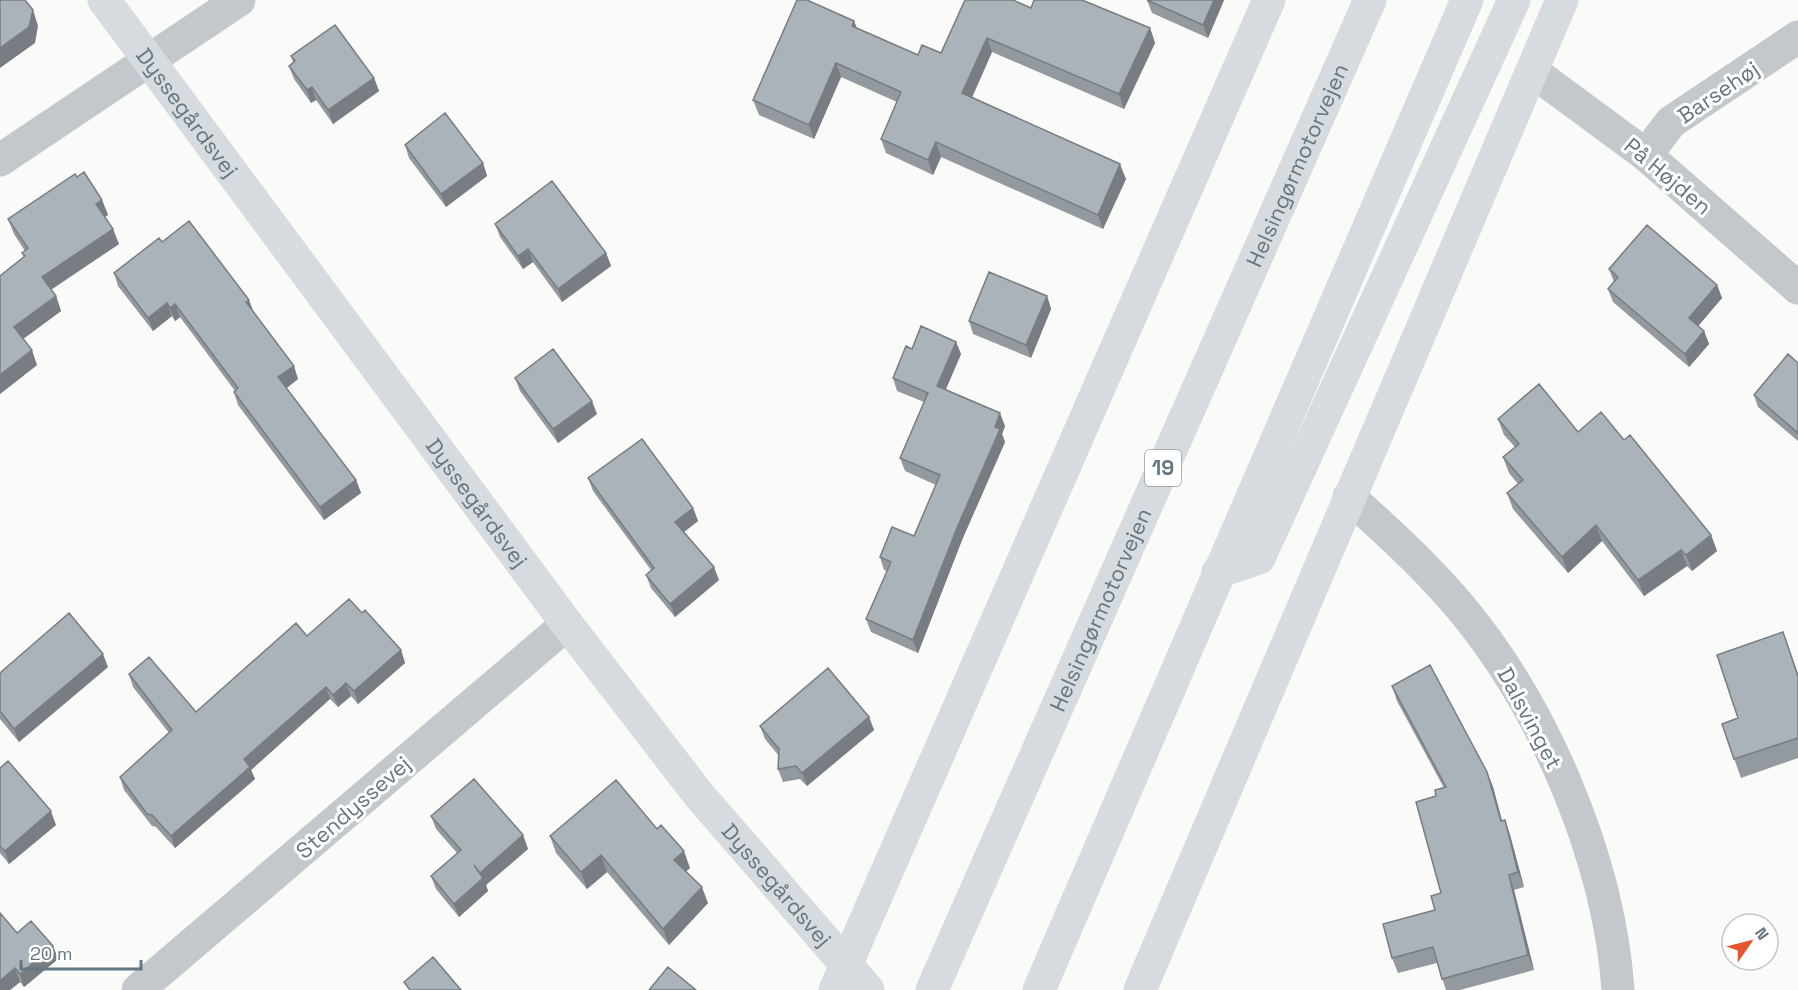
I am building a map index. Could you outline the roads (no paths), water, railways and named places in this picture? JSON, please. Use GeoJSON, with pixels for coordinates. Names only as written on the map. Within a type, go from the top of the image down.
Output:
{"type":"FeatureCollection","features":[{"type":"Feature","properties":{"kind":"main road","name":"Dyssegårdsvej"},"geometry":{"type":"LineString","coordinates":[[104,0],[567,624],[841,977],[868,990]]}},
{"type":"Feature","properties":{"kind":"main road"},"geometry":{"type":"LineString","coordinates":[[841,977],[1269,0]]}},
{"type":"Feature","properties":{"kind":"main road","name":"Helsingørmotorvejen"},"geometry":{"type":"LineString","coordinates":[[932,990],[1370,0]]}},
{"type":"Feature","properties":{"kind":"main road"},"geometry":{"type":"LineString","coordinates":[[1039,990],[1467,0]]}},
{"type":"Feature","properties":{"kind":"main road"},"geometry":{"type":"LineString","coordinates":[[1218,572],[1259,558],[1514,0]]}},
{"type":"Feature","properties":{"kind":"main road"},"geometry":{"type":"LineString","coordinates":[[1140,990],[1562,0]]}},
{"type":"Feature","properties":{"kind":"street"},"geometry":{"type":"LineString","coordinates":[[0,160],[239,0]]}},
{"type":"Feature","properties":{"kind":"street","name":"Barsehøj"},"geometry":{"type":"LineString","coordinates":[[1646,155],[1671,123],[1798,37]]}},
{"type":"Feature","properties":{"kind":"street","name":"På Højden"},"geometry":{"type":"LineString","coordinates":[[1532,71],[1646,155],[1798,288]]}},
{"type":"Feature","properties":{"kind":"street","name":"Dalsvinget"},"geometry":{"type":"LineString","coordinates":[[1349,497],[1409,550],[1462,609],[1530,709],[1588,838],[1616,956],[1618,990]]}},
{"type":"Feature","properties":{"kind":"street","name":"Stendyssevej"},"geometry":{"type":"LineString","coordinates":[[138,990],[567,624]]}}]}
